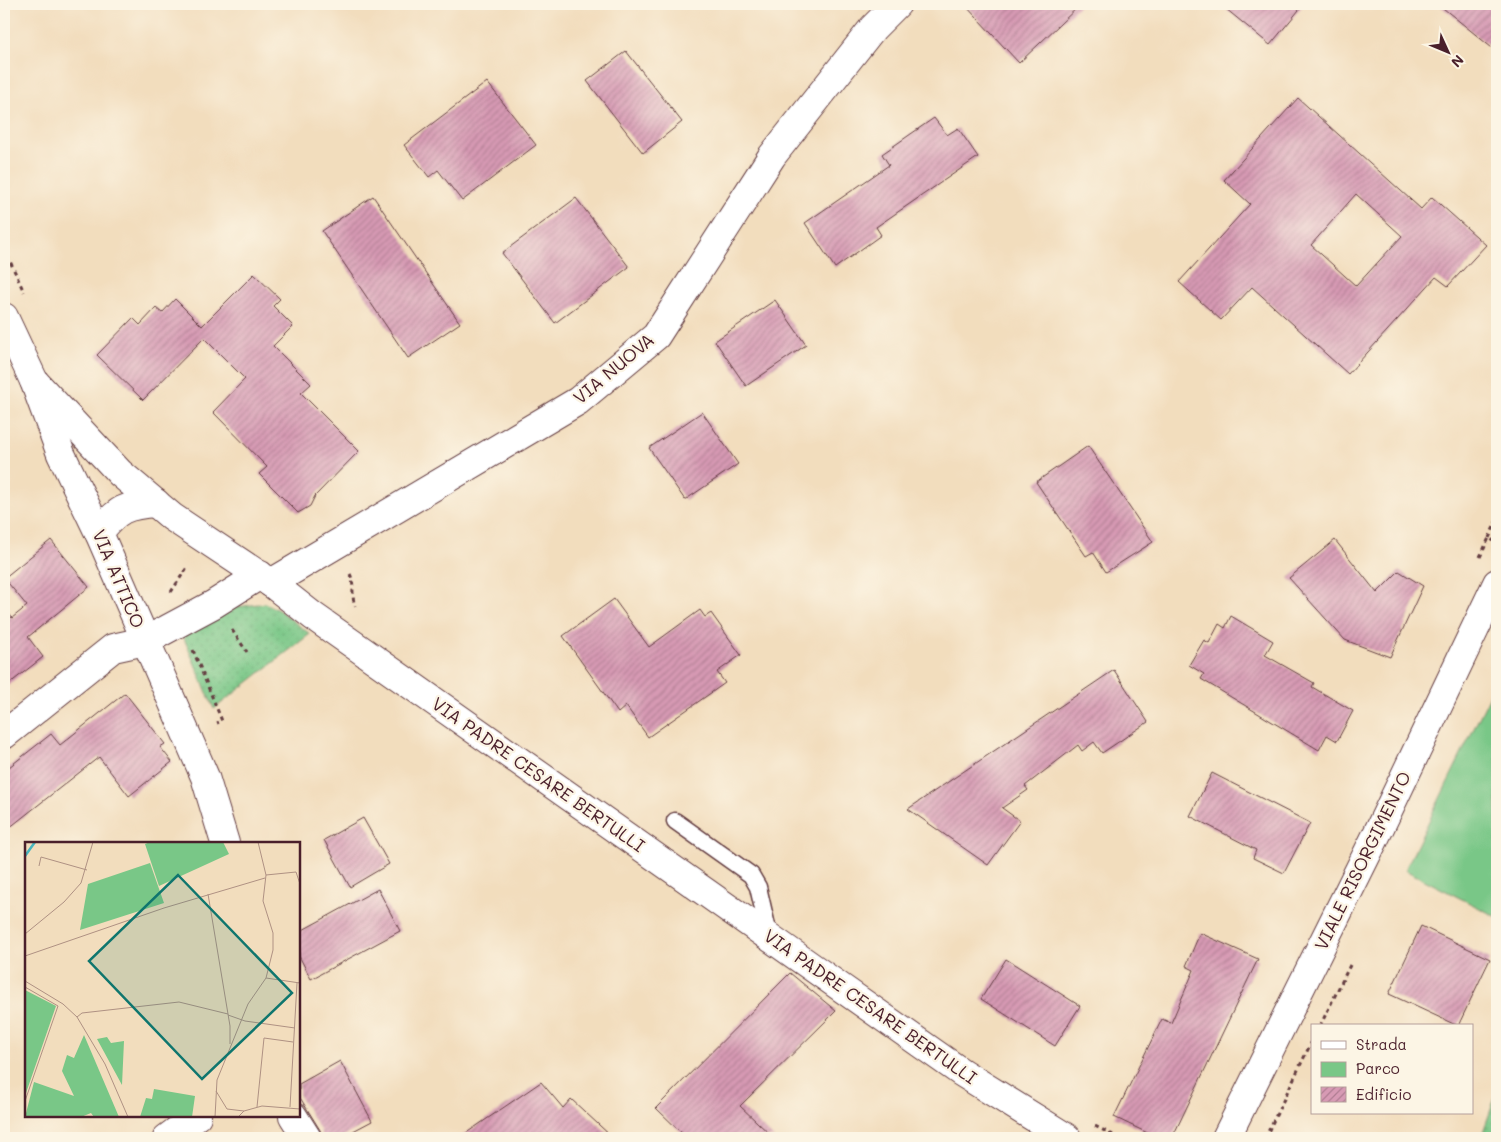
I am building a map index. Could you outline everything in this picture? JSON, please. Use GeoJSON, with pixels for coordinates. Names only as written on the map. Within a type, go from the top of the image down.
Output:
{"type":"FeatureCollection","features":[{"type":"Feature","properties":{"kind":"street","name":"VIA NUOVA"},"geometry":{"type":"LineString","coordinates":[[4,735],[113,648],[145,641],[266,579],[578,401],[656,336],[772,156],[873,28],[897,4]]}},
{"type":"Feature","properties":{"kind":"street","name":"VIA ATTICO"},"geometry":{"type":"LineString","coordinates":[[4,317],[34,381],[61,454],[98,533],[205,777],[225,842]]}},
{"type":"Feature","properties":{"kind":"street","name":"VIA PADRE CESARE BERTULLI"},"geometry":{"type":"LineString","coordinates":[[34,381],[100,452],[172,518],[266,579],[313,616],[961,1072],[1067,1138]]}},
{"type":"Feature","properties":{"kind":"street"},"geometry":{"type":"LineString","coordinates":[[98,533],[117,511],[134,504],[156,503]]}},
{"type":"Feature","properties":{"kind":"street","name":"VIALE RISORGIMENTO"},"geometry":{"type":"LineString","coordinates":[[1226,1138],[1374,840],[1497,583]]}},
{"type":"Feature","properties":{"kind":"street"},"geometry":{"type":"LineString","coordinates":[[167,1138],[197,1117]]}},
{"type":"Feature","properties":{"kind":"street"},"geometry":{"type":"LineString","coordinates":[[294,1117],[307,1138]]}},
{"type":"Feature","properties":{"kind":"lane"},"geometry":{"type":"LineString","coordinates":[[675,821],[751,875],[758,887],[770,939]]}},
{"type":"Feature","properties":{"kind":"path"},"geometry":{"type":"LineString","coordinates":[[4,248],[26,295]]}},
{"type":"Feature","properties":{"kind":"path"},"geometry":{"type":"LineString","coordinates":[[1489,538],[1497,520]]}},
{"type":"Feature","properties":{"kind":"path"},"geometry":{"type":"LineString","coordinates":[[170,596],[171,590],[189,564]]}},
{"type":"Feature","properties":{"kind":"path"},"geometry":{"type":"LineString","coordinates":[[348,572],[353,579],[353,600],[357,610]]}},
{"type":"Feature","properties":{"kind":"path"},"geometry":{"type":"LineString","coordinates":[[191,645],[222,721],[217,723]]}},
{"type":"Feature","properties":{"kind":"path"},"geometry":{"type":"LineString","coordinates":[[1265,1138],[1311,1043]]}},
{"type":"Feature","properties":{"kind":"path"},"geometry":{"type":"LineString","coordinates":[[1095,1126],[1119,1138]]}},
{"type":"Feature","properties":{"kind":"green space"},"geometry":{"type":"Polygon","coordinates":[[[265,603],[280,611],[310,634],[214,709],[183,636],[237,607],[265,603]]]}},
{"type":"Feature","properties":{"kind":"green space"},"geometry":{"type":"Polygon","coordinates":[[[1497,681],[1497,917],[1405,870],[1497,681]]]}},
{"type":"Feature","properties":{"kind":"green space"},"geometry":{"type":"Polygon","coordinates":[[[1497,1092],[1497,1138],[1481,1138],[1497,1092]]]}},
{"type":"Feature","properties":{"kind":"building"},"geometry":{"type":"Polygon","coordinates":[[[964,4],[1081,4],[1019,63],[964,4]]]}},
{"type":"Feature","properties":{"kind":"building"},"geometry":{"type":"Polygon","coordinates":[[[1220,4],[1304,4],[1270,45],[1220,4]]]}},
{"type":"Feature","properties":{"kind":"building"},"geometry":{"type":"Polygon","coordinates":[[[1438,4],[1497,4],[1497,52],[1438,4]]]}},
{"type":"Feature","properties":{"kind":"building"},"geometry":{"type":"Polygon","coordinates":[[[626,51],[682,122],[643,153],[587,81],[626,51]]]}},
{"type":"Feature","properties":{"kind":"building"},"geometry":{"type":"Polygon","coordinates":[[[487,82],[536,145],[462,201],[438,170],[429,177],[404,145],[487,82]]]}},
{"type":"Feature","properties":{"kind":"building"},"geometry":{"type":"Polygon","coordinates":[[[1298,98],[1421,209],[1432,197],[1486,245],[1448,286],[1436,277],[1348,374],[1252,287],[1221,320],[1179,282],[1250,204],[1224,180],[1298,98]],[[1356,194],[1311,245],[1356,286],[1402,236],[1356,194]]]}},
{"type":"Feature","properties":{"kind":"building"},"geometry":{"type":"Polygon","coordinates":[[[934,118],[947,135],[958,128],[978,157],[876,227],[881,235],[835,268],[805,223],[889,165],[882,154],[934,118]]]}},
{"type":"Feature","properties":{"kind":"building"},"geometry":{"type":"Polygon","coordinates":[[[373,196],[460,323],[408,358],[322,231],[373,196]]]}},
{"type":"Feature","properties":{"kind":"building"},"geometry":{"type":"Polygon","coordinates":[[[576,198],[629,267],[555,323],[502,253],[576,198]]]}},
{"type":"Feature","properties":{"kind":"building"},"geometry":{"type":"Polygon","coordinates":[[[254,274],[280,299],[273,306],[293,326],[273,346],[311,384],[301,393],[359,451],[315,496],[310,506],[298,513],[259,474],[267,467],[213,412],[245,379],[204,338],[143,400],[97,355],[133,318],[140,325],[156,308],[162,313],[175,299],[202,326],[254,274]]]}},
{"type":"Feature","properties":{"kind":"building"},"geometry":{"type":"Polygon","coordinates":[[[775,300],[806,345],[746,386],[715,341],[775,300]]]}},
{"type":"Feature","properties":{"kind":"building"},"geometry":{"type":"Polygon","coordinates":[[[702,412],[738,464],[685,500],[649,448],[702,412]]]}},
{"type":"Feature","properties":{"kind":"building"},"geometry":{"type":"Polygon","coordinates":[[[1088,446],[1153,542],[1106,572],[1093,552],[1086,556],[1036,482],[1088,446]]]}},
{"type":"Feature","properties":{"kind":"building"},"geometry":{"type":"Polygon","coordinates":[[[51,540],[89,587],[28,637],[43,657],[4,688],[4,607],[12,618],[27,606],[4,578],[51,540]]]}},
{"type":"Feature","properties":{"kind":"building"},"geometry":{"type":"Polygon","coordinates":[[[1335,540],[1377,593],[1399,571],[1423,586],[1390,657],[1345,640],[1289,578],[1335,540]]]}},
{"type":"Feature","properties":{"kind":"building"},"geometry":{"type":"Polygon","coordinates":[[[614,599],[649,647],[700,610],[705,617],[711,613],[741,655],[717,672],[725,683],[648,737],[626,706],[618,713],[563,636],[614,599]]]}},
{"type":"Feature","properties":{"kind":"building"},"geometry":{"type":"Polygon","coordinates":[[[1231,616],[1273,641],[1265,655],[1314,683],[1312,687],[1353,711],[1337,741],[1327,735],[1319,750],[1201,679],[1204,674],[1189,665],[1204,640],[1209,643],[1219,624],[1225,628],[1231,616]]]}},
{"type":"Feature","properties":{"kind":"building"},"geometry":{"type":"Polygon","coordinates":[[[1114,670],[1148,722],[1102,753],[1094,742],[1082,751],[1078,745],[1025,786],[1028,790],[1002,808],[1020,821],[988,865],[908,809],[1114,670]]]}},
{"type":"Feature","properties":{"kind":"building"},"geometry":{"type":"Polygon","coordinates":[[[125,693],[165,744],[160,747],[172,762],[129,796],[99,757],[4,832],[4,771],[51,734],[60,745],[125,693]]]}},
{"type":"Feature","properties":{"kind":"building"},"geometry":{"type":"Polygon","coordinates":[[[1212,773],[1310,823],[1284,873],[1253,858],[1256,850],[1190,816],[1212,773]]]}},
{"type":"Feature","properties":{"kind":"building"},"geometry":{"type":"Polygon","coordinates":[[[363,818],[389,864],[350,887],[324,840],[363,818]]]}},
{"type":"Feature","properties":{"kind":"building"},"geometry":{"type":"Polygon","coordinates":[[[378,889],[400,931],[311,979],[300,958],[300,931],[378,889]]]}},
{"type":"Feature","properties":{"kind":"building"},"geometry":{"type":"Polygon","coordinates":[[[1421,926],[1490,959],[1459,1024],[1454,1024],[1389,994],[1421,926]]]}},
{"type":"Feature","properties":{"kind":"building"},"geometry":{"type":"Polygon","coordinates":[[[1200,933],[1258,959],[1172,1138],[1158,1138],[1114,1117],[1162,1019],[1171,1023],[1194,970],[1186,966],[1200,933]]]}},
{"type":"Feature","properties":{"kind":"building"},"geometry":{"type":"Polygon","coordinates":[[[1006,959],[1080,1006],[1055,1046],[981,999],[1006,959]]]}},
{"type":"Feature","properties":{"kind":"building"},"geometry":{"type":"Polygon","coordinates":[[[790,973],[836,1011],[740,1106],[774,1138],[687,1138],[656,1108],[790,973]]]}},
{"type":"Feature","properties":{"kind":"building"},"geometry":{"type":"Polygon","coordinates":[[[340,1061],[372,1121],[340,1138],[322,1138],[320,1130],[300,1098],[300,1083],[340,1061]]]}},
{"type":"Feature","properties":{"kind":"building"},"geometry":{"type":"Polygon","coordinates":[[[541,1082],[563,1108],[571,1099],[613,1138],[459,1138],[541,1082]]]}}]}
